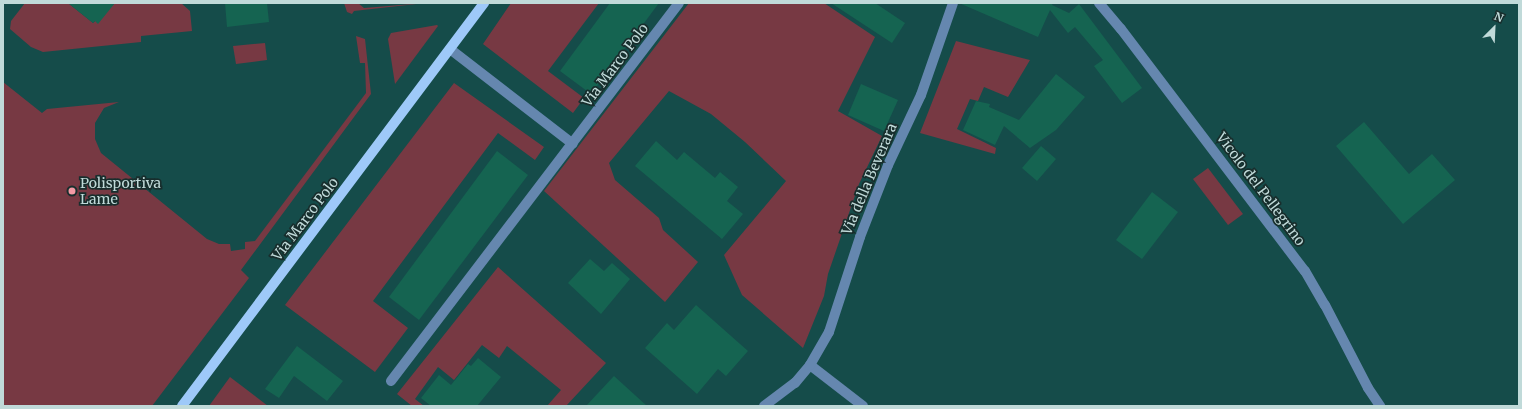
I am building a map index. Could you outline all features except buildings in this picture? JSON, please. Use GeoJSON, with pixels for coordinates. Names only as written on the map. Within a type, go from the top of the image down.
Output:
{"type":"FeatureCollection","features":[{"type":"Feature","properties":{"kind":"main road","name":"Via Marco Polo"},"geometry":{"type":"LineString","coordinates":[[182,406],[484,3]]}},
{"type":"Feature","properties":{"kind":"street","name":"Via Marco Polo"},"geometry":{"type":"LineString","coordinates":[[391,381],[574,144],[679,3]]}},
{"type":"Feature","properties":{"kind":"street","name":"Via della Beverara"},"geometry":{"type":"LineString","coordinates":[[764,406],[795,383],[810,365],[836,315],[860,237],[888,165],[921,95],[953,3]]}},
{"type":"Feature","properties":{"kind":"street","name":"Vicolo del Pellegrino"},"geometry":{"type":"LineString","coordinates":[[1099,3],[1122,29],[1305,271],[1325,305],[1364,381],[1380,406]]}},
{"type":"Feature","properties":{"kind":"street"},"geometry":{"type":"LineString","coordinates":[[450,49],[574,144]]}},
{"type":"Feature","properties":{"kind":"street"},"geometry":{"type":"LineString","coordinates":[[810,365],[863,406]]}},
{"type":"Feature","properties":{"kind":"shaded area"},"geometry":{"type":"Polygon","coordinates":[[[25,3],[68,3],[93,23],[115,3],[181,3],[190,11],[192,31],[141,36],[141,42],[43,52],[31,47],[10,29],[11,21],[25,3]]]}},
{"type":"Feature","properties":{"kind":"shaded area"},"geometry":{"type":"Polygon","coordinates":[[[344,3],[358,3],[364,8],[425,3],[354,11],[352,14],[347,12],[344,3]]]}},
{"type":"Feature","properties":{"kind":"shaded area"},"geometry":{"type":"Polygon","coordinates":[[[511,3],[599,3],[548,71],[584,98],[573,113],[483,44],[511,3]]]}},
{"type":"Feature","properties":{"kind":"shaded area"},"geometry":{"type":"Polygon","coordinates":[[[689,3],[824,3],[875,37],[838,111],[882,136],[859,184],[828,274],[824,296],[803,348],[742,295],[724,255],[786,181],[745,142],[711,114],[669,91],[609,163],[615,180],[659,218],[663,230],[698,262],[665,302],[544,191],[689,3]]]}},
{"type":"Feature","properties":{"kind":"shaded area"},"geometry":{"type":"Polygon","coordinates":[[[438,26],[395,84],[388,39],[391,33],[438,26]]]}},
{"type":"Feature","properties":{"kind":"shaded area","name":"Polisportiva Lame"},"geometry":{"type":"Polygon","coordinates":[[[356,36],[365,39],[371,94],[241,270],[249,278],[152,406],[3,406],[3,82],[42,113],[47,109],[119,102],[104,108],[95,123],[95,139],[101,153],[207,239],[219,244],[230,244],[231,251],[245,249],[245,242],[255,241],[366,93],[365,63],[360,63],[356,36]]]}},
{"type":"Feature","properties":{"kind":"shaded area"},"geometry":{"type":"Polygon","coordinates":[[[956,41],[1030,60],[1008,97],[984,87],[978,101],[970,99],[957,129],[996,148],[995,154],[920,133],[956,41]]]}},
{"type":"Feature","properties":{"kind":"shaded area"},"geometry":{"type":"Polygon","coordinates":[[[265,43],[267,60],[236,64],[233,46],[265,43]]]}},
{"type":"Feature","properties":{"kind":"shaded area"},"geometry":{"type":"Polygon","coordinates":[[[454,83],[544,147],[535,160],[498,133],[373,301],[408,328],[375,372],[285,305],[454,83]]]}},
{"type":"Feature","properties":{"kind":"shaded area"},"geometry":{"type":"Polygon","coordinates":[[[1208,168],[1243,214],[1228,225],[1193,179],[1208,168]]]}},
{"type":"Feature","properties":{"kind":"shaded area"},"geometry":{"type":"Polygon","coordinates":[[[498,267],[606,363],[566,406],[547,406],[561,390],[507,346],[499,358],[482,345],[454,380],[438,367],[415,399],[424,406],[412,406],[397,394],[498,267]]]}},
{"type":"Feature","properties":{"kind":"shaded area"},"geometry":{"type":"Polygon","coordinates":[[[230,377],[268,406],[209,406],[230,377]]]}},
{"type":"Feature","properties":{"kind":"place","name":"Polisportiva Lame"},"geometry":{"type":"Point","coordinates":[72,191]}}]}
